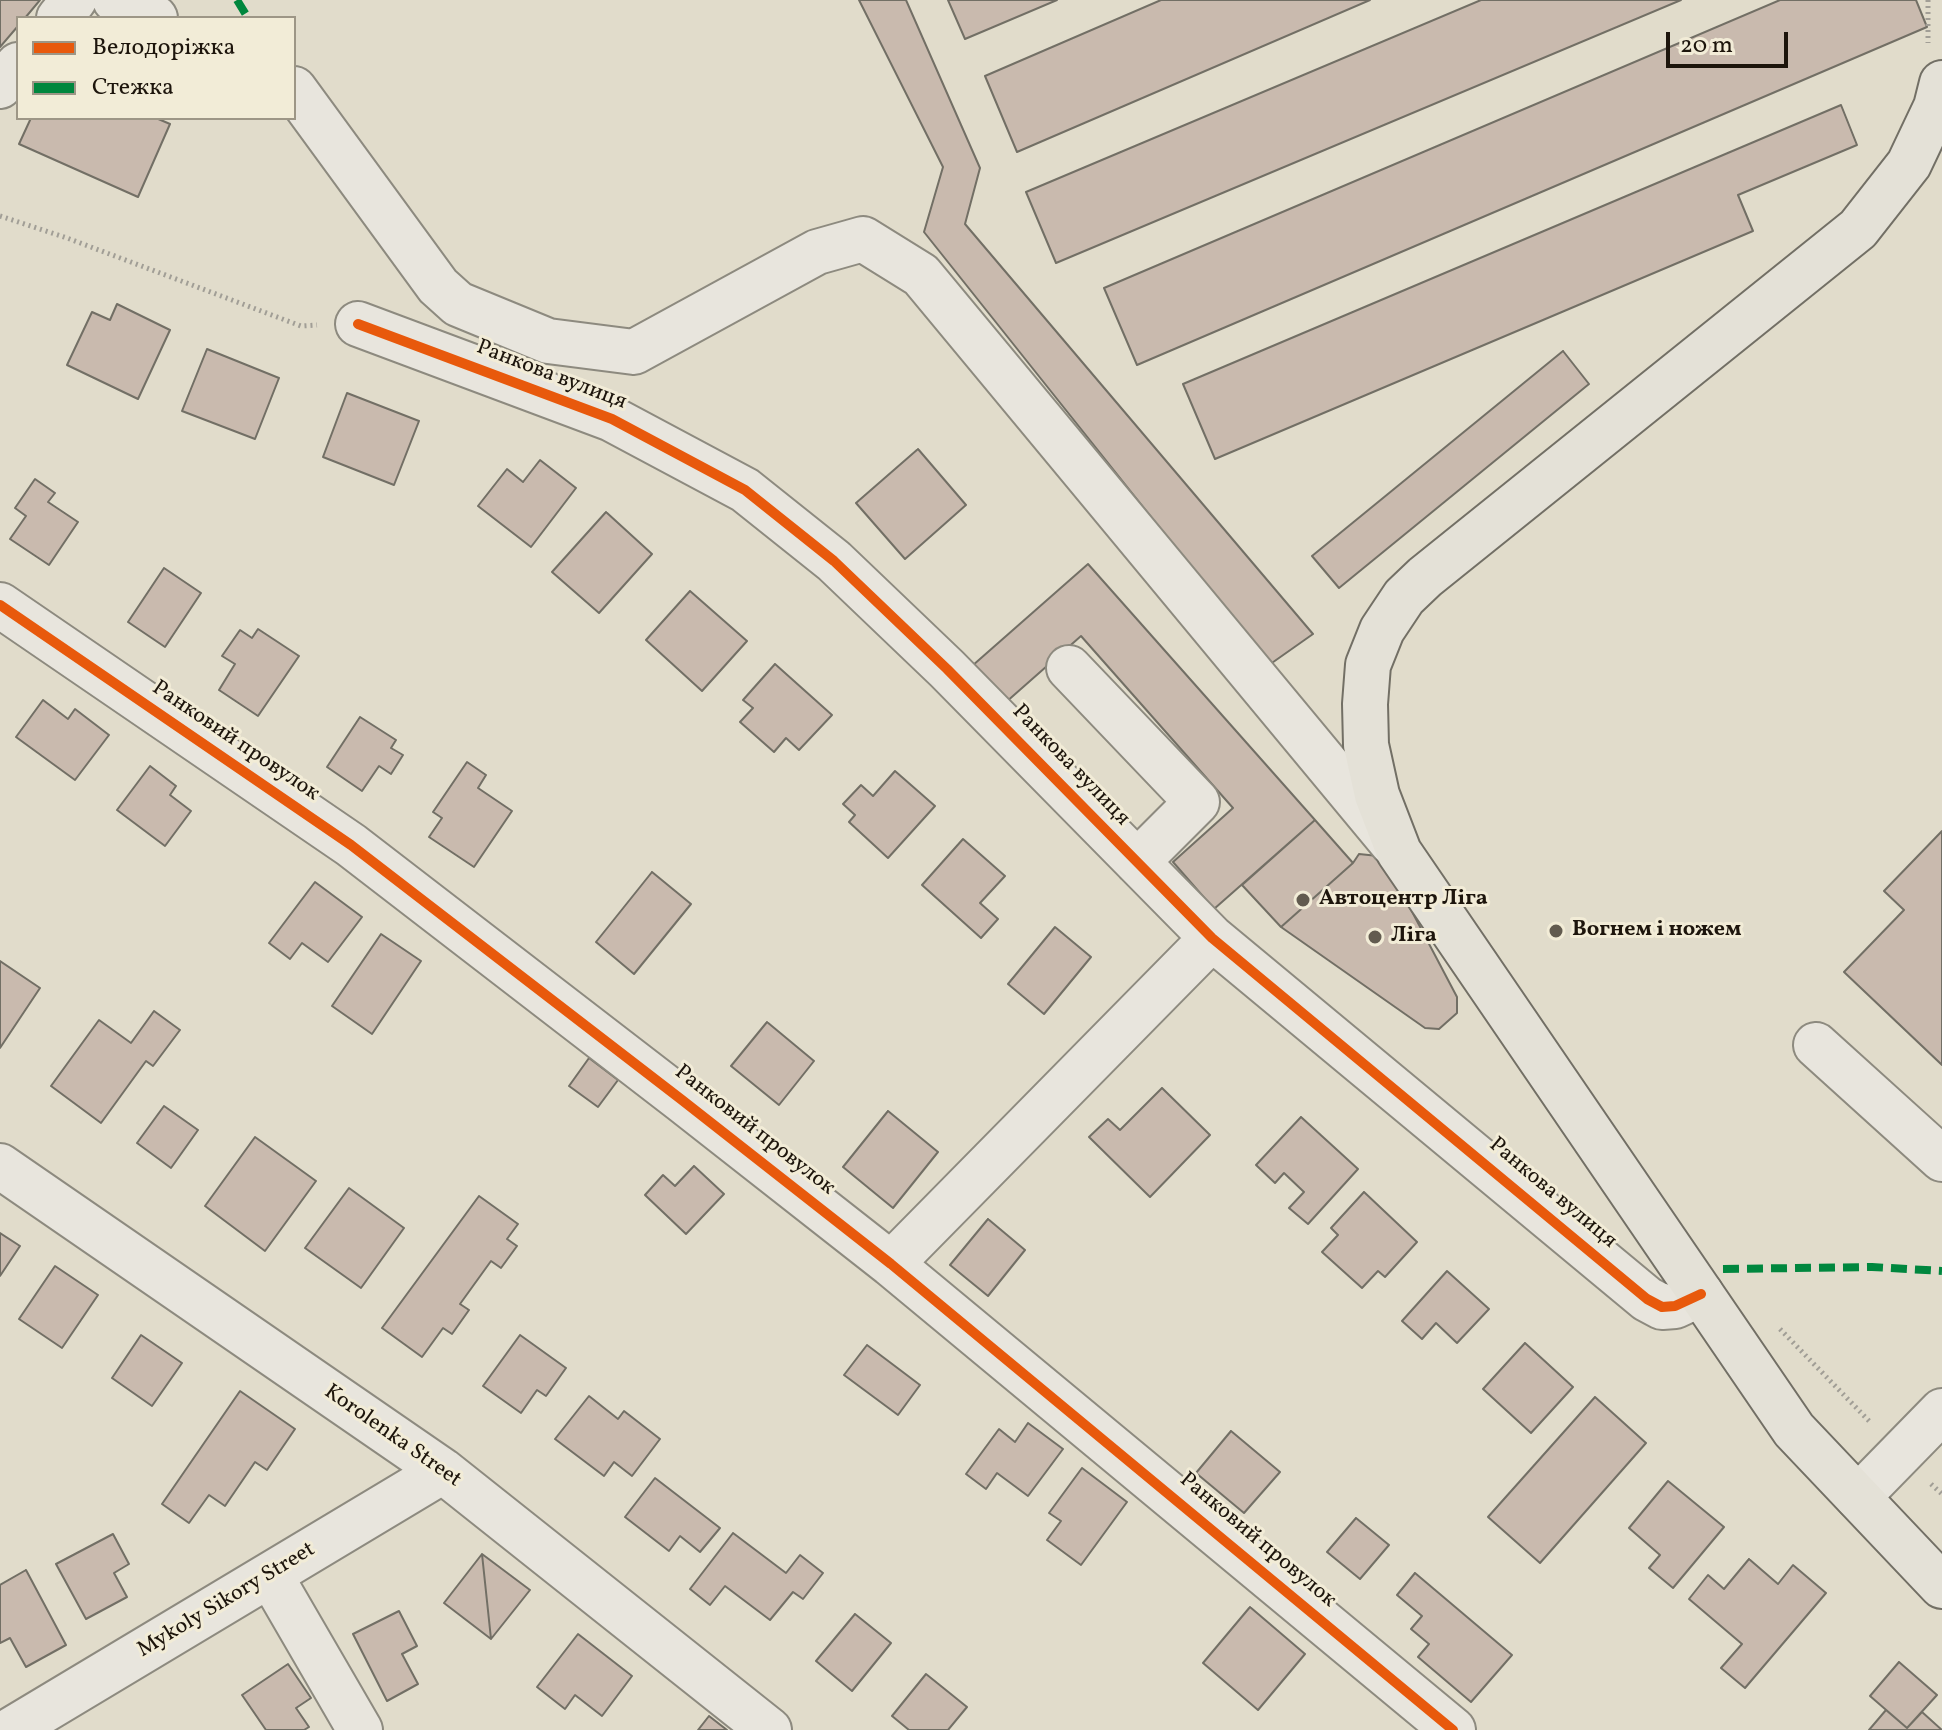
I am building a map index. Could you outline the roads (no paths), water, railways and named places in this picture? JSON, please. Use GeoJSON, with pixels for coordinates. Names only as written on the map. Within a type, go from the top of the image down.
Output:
{"type":"FeatureCollection","features":[{"type":"Feature","properties":{"kind":"main road"},"geometry":{"type":"LineString","coordinates":[[1942,83],[1936,107],[1909,164],[1858,229],[1404,597],[1382,630],[1368,665],[1365,704],[1366,745],[1377,795],[1399,852],[1794,1430],[1942,1586]]}},
{"type":"Feature","properties":{"kind":"street"},"geometry":{"type":"LineString","coordinates":[[61,16],[74,0]]}},
{"type":"Feature","properties":{"kind":"street"},"geometry":{"type":"LineString","coordinates":[[115,0],[151,16]]}},
{"type":"Feature","properties":{"kind":"street"},"geometry":{"type":"LineString","coordinates":[[0,86],[16,67]]}},
{"type":"Feature","properties":{"kind":"street"},"geometry":{"type":"LineString","coordinates":[[296,92],[438,286],[458,304],[548,341],[634,352],[817,252],[863,239],[921,275],[1399,852]]}},
{"type":"Feature","properties":{"kind":"street","name":"Ранкова вулиця"},"geometry":{"type":"LineString","coordinates":[[358,324],[612,419],[745,490],[834,561],[947,669],[1212,938],[1647,1299],[1662,1307],[1675,1306],[1701,1294]]}},
{"type":"Feature","properties":{"kind":"street","name":"Ранковий провулок"},"geometry":{"type":"LineString","coordinates":[[0,605],[351,845],[891,1264],[1453,1730]]}},
{"type":"Feature","properties":{"kind":"street"},"geometry":{"type":"LineString","coordinates":[[1069,668],[1197,802],[1137,862]]}},
{"type":"Feature","properties":{"kind":"street"},"geometry":{"type":"LineString","coordinates":[[891,1264],[1212,938]]}},
{"type":"Feature","properties":{"kind":"street"},"geometry":{"type":"LineString","coordinates":[[1816,1045],[1942,1159]]}},
{"type":"Feature","properties":{"kind":"street","name":"Korolenka Street"},"geometry":{"type":"LineString","coordinates":[[0,1166],[443,1471],[769,1730]]}},
{"type":"Feature","properties":{"kind":"street"},"geometry":{"type":"LineString","coordinates":[[1858,1497],[1942,1411]]}},
{"type":"Feature","properties":{"kind":"street","name":"Mykoly Sikory Street"},"geometry":{"type":"LineString","coordinates":[[11,1730],[443,1471]]}},
{"type":"Feature","properties":{"kind":"street"},"geometry":{"type":"LineString","coordinates":[[270,1575],[360,1730]]}},
{"type":"Feature","properties":{"kind":"place","name":"Автоцентр Ліга"},"geometry":{"type":"Point","coordinates":[1303,900]}},
{"type":"Feature","properties":{"kind":"place","name":"Вогнем і ножем"},"geometry":{"type":"Point","coordinates":[1556,931]}},
{"type":"Feature","properties":{"kind":"place","name":"Ліга"},"geometry":{"type":"Point","coordinates":[1375,937]}}]}
